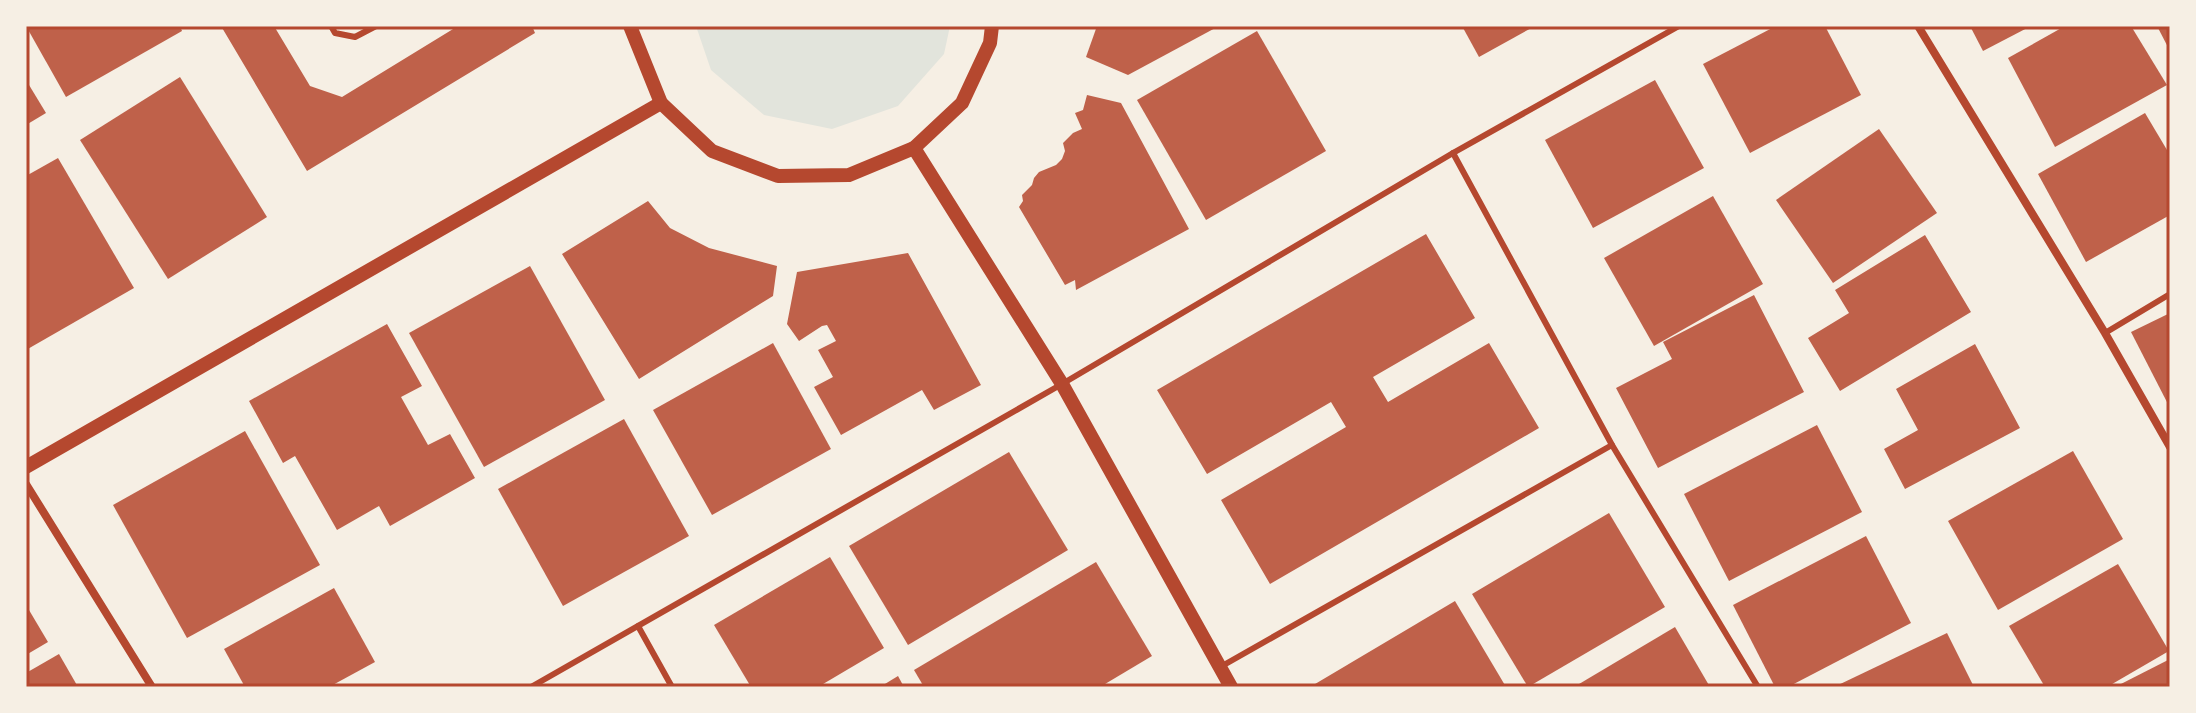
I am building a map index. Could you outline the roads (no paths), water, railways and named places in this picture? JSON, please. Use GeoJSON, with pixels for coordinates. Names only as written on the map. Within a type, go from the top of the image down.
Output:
{"type":"FeatureCollection","features":[{"type":"Feature","properties":{"kind":"street"},"geometry":{"type":"LineString","coordinates":[[630,26],[661,103],[712,151],[778,176],[849,175],[914,148],[962,103],[990,43],[992,26]]}},
{"type":"Feature","properties":{"kind":"street"},"geometry":{"type":"LineString","coordinates":[[1918,26],[2105,333],[2170,447]]}},
{"type":"Feature","properties":{"kind":"street"},"geometry":{"type":"LineString","coordinates":[[26,467],[661,103]]}},
{"type":"Feature","properties":{"kind":"street"},"geometry":{"type":"LineString","coordinates":[[914,148],[1062,384],[1231,687]]}},
{"type":"Feature","properties":{"kind":"street"},"geometry":{"type":"LineString","coordinates":[[26,484],[152,687]]}},
{"type":"Feature","properties":{"kind":"lane"},"geometry":{"type":"LineString","coordinates":[[331,26],[335,33],[355,37],[376,26]]}},
{"type":"Feature","properties":{"kind":"lane"},"geometry":{"type":"LineString","coordinates":[[531,687],[1062,384],[1453,153],[1679,26]]}},
{"type":"Feature","properties":{"kind":"lane"},"geometry":{"type":"LineString","coordinates":[[1453,153],[1612,445],[1758,687]]}},
{"type":"Feature","properties":{"kind":"lane"},"geometry":{"type":"LineString","coordinates":[[2105,333],[2170,294]]}},
{"type":"Feature","properties":{"kind":"lane"},"geometry":{"type":"LineString","coordinates":[[1220,668],[1612,445]]}},
{"type":"Feature","properties":{"kind":"lane"},"geometry":{"type":"LineString","coordinates":[[638,626],[672,687]]}}]}
